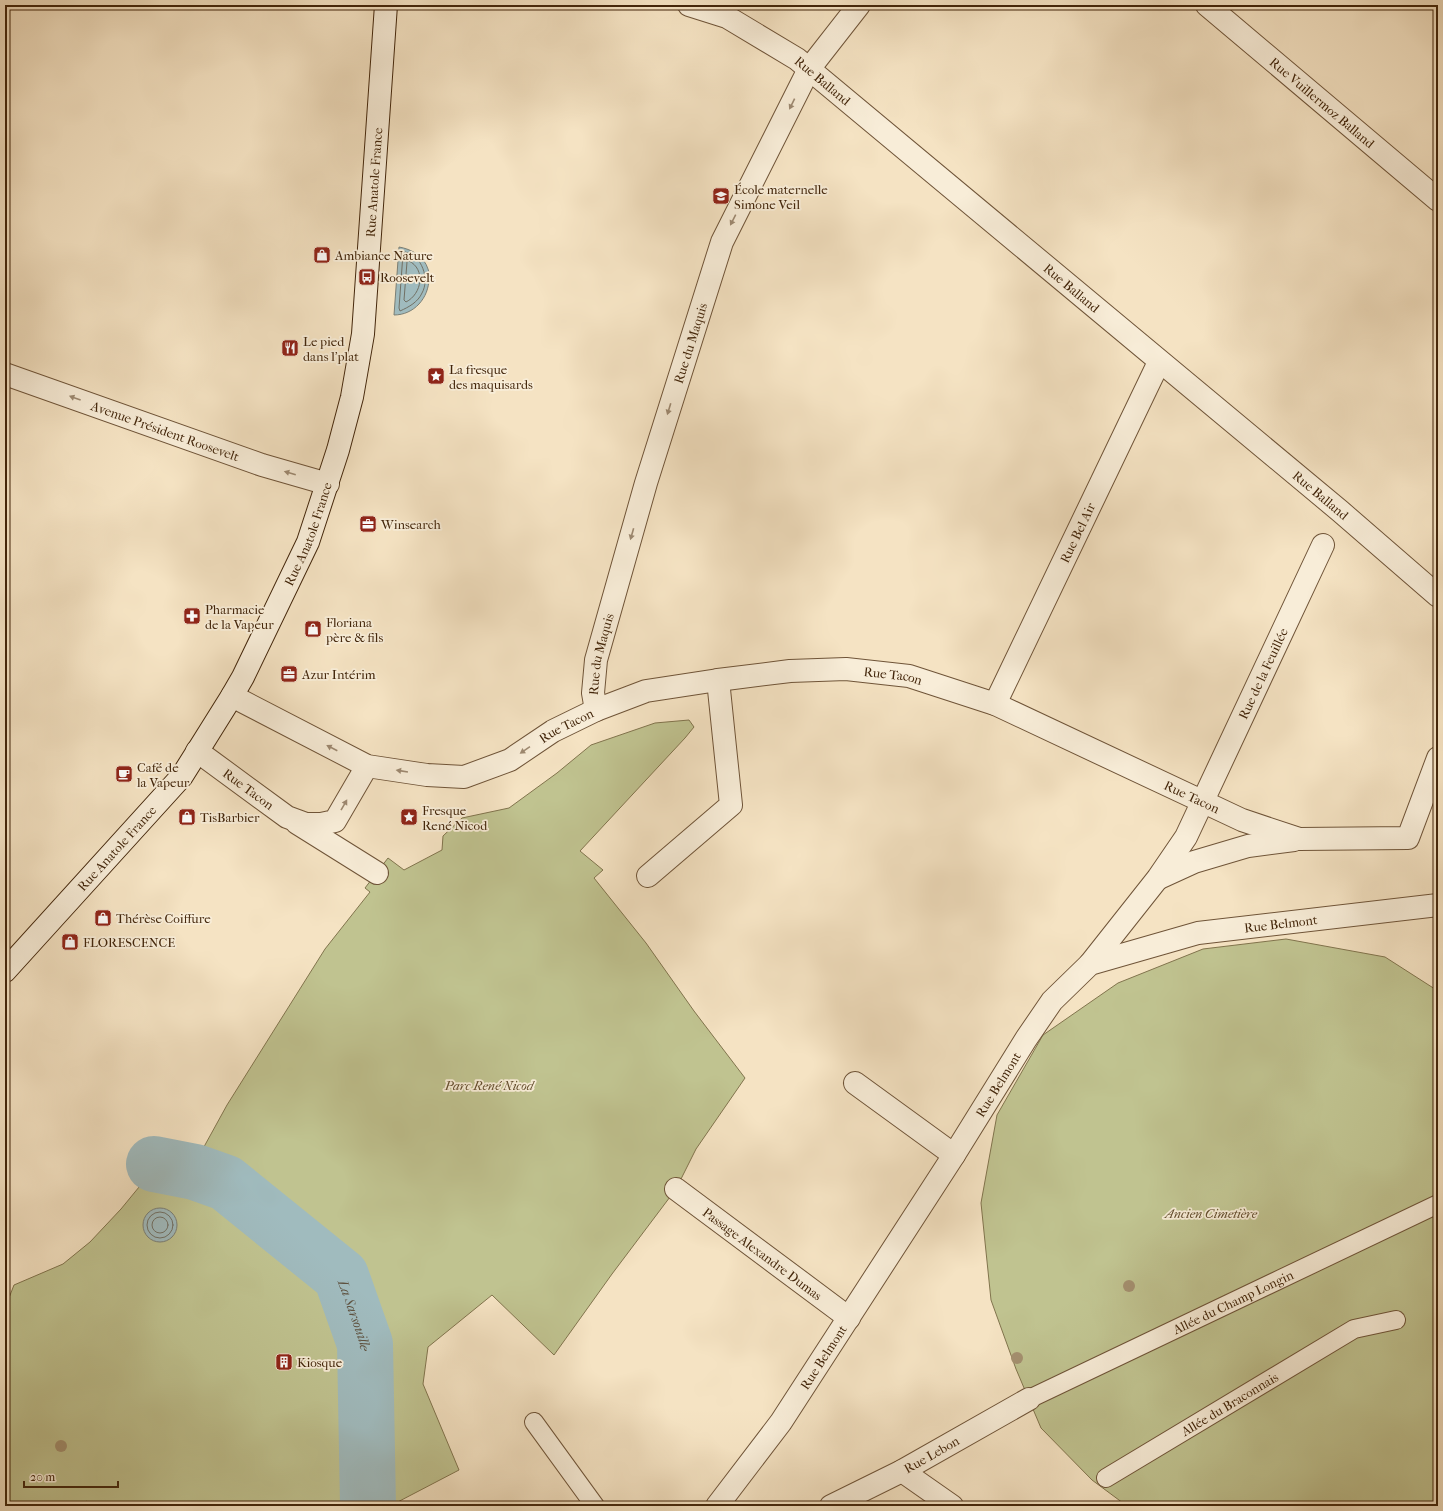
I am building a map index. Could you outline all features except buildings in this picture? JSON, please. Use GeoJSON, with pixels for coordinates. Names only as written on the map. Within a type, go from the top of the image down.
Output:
{"type":"FeatureCollection","features":[{"type":"Feature","properties":{"kind":"street","name":"Rue Anatole France"},"geometry":{"type":"LineString","coordinates":[[5,971],[182,776],[232,696],[308,542],[338,450],[352,397],[363,334],[386,5]]}},
{"type":"Feature","properties":{"kind":"street","name":"Rue Balland"},"geometry":{"type":"LineString","coordinates":[[689,5],[727,17],[782,49],[810,69],[1327,501],[1438,596]]}},
{"type":"Feature","properties":{"kind":"street","name":"Rue du Maquis"},"geometry":{"type":"LineString","coordinates":[[596,710],[592,693],[596,660],[646,483],[722,242],[810,69],[859,5]]}},
{"type":"Feature","properties":{"kind":"street","name":"Rue Vuillermoz Balland"},"geometry":{"type":"LineString","coordinates":[[1207,5],[1438,200]]}},
{"type":"Feature","properties":{"kind":"street","name":"Rue Bel Air"},"geometry":{"type":"LineString","coordinates":[[995,704],[1160,362]]}},
{"type":"Feature","properties":{"kind":"street","name":"Avenue Président Roosevelt"},"geometry":{"type":"LineString","coordinates":[[5,374],[262,465],[328,484]]}},
{"type":"Feature","properties":{"kind":"street","name":"Rue de la Feuillée"},"geometry":{"type":"LineString","coordinates":[[1090,964],[1158,878],[1186,837],[1323,545]]}},
{"type":"Feature","properties":{"kind":"street","name":"Rue Tacon"},"geometry":{"type":"LineString","coordinates":[[232,696],[367,766],[427,775],[464,777],[510,760],[553,731],[596,710],[646,691],[790,671],[846,669],[909,676],[995,704],[1242,820],[1299,839],[1408,838],[1438,758]]}},
{"type":"Feature","properties":{"kind":"street"},"geometry":{"type":"LineString","coordinates":[[648,876],[731,805],[718,680]]}},
{"type":"Feature","properties":{"kind":"street","name":"Rue Tacon"},"geometry":{"type":"LineString","coordinates":[[197,751],[287,817],[306,824],[335,821],[367,766]]}},
{"type":"Feature","properties":{"kind":"street"},"geometry":{"type":"LineString","coordinates":[[287,817],[377,873]]}},
{"type":"Feature","properties":{"kind":"street"},"geometry":{"type":"LineString","coordinates":[[1158,878],[1194,862],[1241,848],[1299,839]]}},
{"type":"Feature","properties":{"kind":"street","name":"Rue Belmont"},"geometry":{"type":"LineString","coordinates":[[717,1506],[781,1422],[954,1155],[1026,1039],[1052,1001],[1090,964],[1198,933],[1438,904]]}},
{"type":"Feature","properties":{"kind":"street"},"geometry":{"type":"LineString","coordinates":[[855,1083],[954,1155]]}},
{"type":"Feature","properties":{"kind":"street","name":"Passage Alexandre Dumas"},"geometry":{"type":"LineString","coordinates":[[676,1188],[849,1318]]}},
{"type":"Feature","properties":{"kind":"street","name":"Rue Lebon"},"geometry":{"type":"LineString","coordinates":[[831,1506],[902,1471],[1029,1399]]}},
{"type":"Feature","properties":{"kind":"street"},"geometry":{"type":"LineString","coordinates":[[902,1471],[952,1506]]}},
{"type":"Feature","properties":{"kind":"lane","name":"Allée du Champ Longin"},"geometry":{"type":"LineString","coordinates":[[1029,1399],[1438,1204]]}},
{"type":"Feature","properties":{"kind":"lane","name":"Allée du Braconnais"},"geometry":{"type":"LineString","coordinates":[[1106,1478],[1354,1329],[1396,1320]]}},
{"type":"Feature","properties":{"kind":"lane"},"geometry":{"type":"LineString","coordinates":[[534,1422],[595,1506]]}},
{"type":"Feature","properties":{"kind":"green space","name":"Parc René Nicod"},"geometry":{"type":"Polygon","coordinates":[[[689,720],[694,727],[685,738],[580,851],[603,870],[594,878],[646,943],[694,1011],[745,1078],[696,1149],[676,1189],[612,1274],[554,1355],[492,1295],[428,1347],[423,1384],[459,1470],[390,1506],[96,1506],[86,1501],[83,1506],[5,1506],[5,1308],[14,1285],[63,1264],[90,1242],[121,1209],[167,1153],[200,1154],[227,1105],[325,949],[370,892],[365,888],[388,858],[404,870],[442,850],[443,836],[462,818],[509,808],[557,773],[591,745],[655,723],[689,720]]]}},
{"type":"Feature","properties":{"kind":"green space","name":"Ancien Cimetière"},"geometry":{"type":"Polygon","coordinates":[[[1286,939],[1385,957],[1438,991],[1438,1506],[1127,1506],[1092,1480],[1041,1428],[1016,1369],[991,1300],[981,1203],[997,1115],[1043,1035],[1118,983],[1203,949],[1286,939]]]}},
{"type":"Feature","properties":{"kind":"water"},"geometry":{"type":"Polygon","coordinates":[[[399,247],[412,251],[423,260],[429,271],[429,278],[426,292],[419,304],[408,312],[394,315],[399,247]]]}},
{"type":"Feature","properties":{"kind":"water"},"geometry":{"type":"Polygon","coordinates":[[[160,1208],[166,1209],[172,1213],[176,1219],[176,1231],[172,1237],[166,1241],[160,1242],[154,1241],[148,1237],[144,1231],[143,1225],[144,1219],[148,1213],[154,1209],[160,1208]]]}},
{"type":"Feature","properties":{"kind":"waterway","name":"La Sarsouille"},"geometry":{"type":"LineString","coordinates":[[154,1164],[195,1172],[226,1183],[341,1276],[365,1344],[368,1506]]}},
{"type":"Feature","properties":{"kind":"place","name":"École maternelle Simone Veil"},"geometry":{"type":"Point","coordinates":[721,196]}},
{"type":"Feature","properties":{"kind":"place","name":"Ambiance Nature"},"geometry":{"type":"Point","coordinates":[322,255]}},
{"type":"Feature","properties":{"kind":"place","name":"Roosevelt"},"geometry":{"type":"Point","coordinates":[367,277]}},
{"type":"Feature","properties":{"kind":"place","name":"Le pied dans l'plat"},"geometry":{"type":"Point","coordinates":[290,348]}},
{"type":"Feature","properties":{"kind":"place","name":"La fresque des maquisards"},"geometry":{"type":"Point","coordinates":[436,376]}},
{"type":"Feature","properties":{"kind":"place","name":"Winsearch"},"geometry":{"type":"Point","coordinates":[368,524]}},
{"type":"Feature","properties":{"kind":"place","name":"Pharmacie de la Vapeur"},"geometry":{"type":"Point","coordinates":[192,616]}},
{"type":"Feature","properties":{"kind":"place","name":"Floriana père & fils"},"geometry":{"type":"Point","coordinates":[313,629]}},
{"type":"Feature","properties":{"kind":"place","name":"Azur Intérim"},"geometry":{"type":"Point","coordinates":[289,674]}},
{"type":"Feature","properties":{"kind":"place","name":"Café de la Vapeur"},"geometry":{"type":"Point","coordinates":[124,774]}},
{"type":"Feature","properties":{"kind":"place","name":"TisBarbier"},"geometry":{"type":"Point","coordinates":[187,817]}},
{"type":"Feature","properties":{"kind":"place","name":"Fresque René Nicod"},"geometry":{"type":"Point","coordinates":[409,817]}},
{"type":"Feature","properties":{"kind":"place","name":"Thérèse Coiffure"},"geometry":{"type":"Point","coordinates":[103,918]}},
{"type":"Feature","properties":{"kind":"place","name":"FLORESCENCE"},"geometry":{"type":"Point","coordinates":[70,942]}},
{"type":"Feature","properties":{"kind":"place","name":"Kiosque"},"geometry":{"type":"Point","coordinates":[284,1362]}}]}
